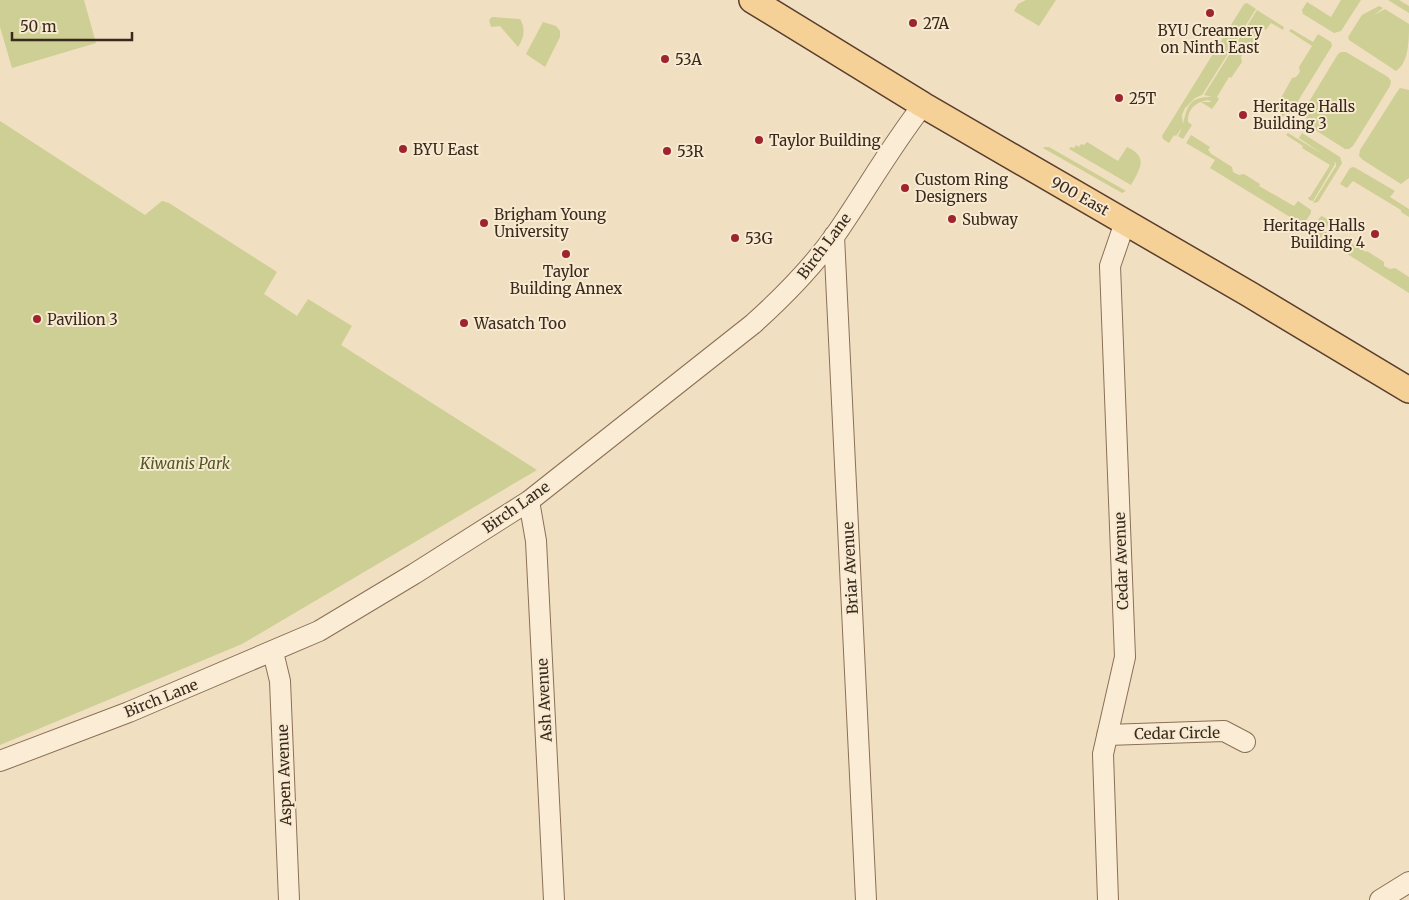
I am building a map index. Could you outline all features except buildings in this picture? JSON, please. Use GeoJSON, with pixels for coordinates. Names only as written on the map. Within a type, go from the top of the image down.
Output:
{"type":"FeatureCollection","features":[{"type":"Feature","properties":{"kind":"main road","name":"900 East"},"geometry":{"type":"LineString","coordinates":[[752,0],[923,105],[1409,390]]}},
{"type":"Feature","properties":{"kind":"street","name":"Birch Lane"},"geometry":{"type":"LineString","coordinates":[[0,760],[129,712],[319,631],[414,574],[529,501],[753,324],[787,293],[834,236],[908,124],[923,105]]}},
{"type":"Feature","properties":{"kind":"street","name":"Cedar Avenue"},"geometry":{"type":"LineString","coordinates":[[1108,900],[1103,754],[1125,657],[1110,266],[1125,222]]}},
{"type":"Feature","properties":{"kind":"street","name":"Briar Avenue"},"geometry":{"type":"LineString","coordinates":[[834,236],[866,900]]}},
{"type":"Feature","properties":{"kind":"street","name":"Ash Avenue"},"geometry":{"type":"LineString","coordinates":[[529,501],[536,541],[554,900]]}},
{"type":"Feature","properties":{"kind":"street","name":"Aspen Avenue"},"geometry":{"type":"LineString","coordinates":[[273,652],[280,681],[289,900]]}},
{"type":"Feature","properties":{"kind":"street","name":"Cedar Circle"},"geometry":{"type":"LineString","coordinates":[[1107,734],[1224,731],[1245,742]]}},
{"type":"Feature","properties":{"kind":"street"},"geometry":{"type":"LineString","coordinates":[[1380,900],[1409,882]]}},
{"type":"Feature","properties":{"kind":"green space"},"geometry":{"type":"Polygon","coordinates":[[[0,0],[84,0],[96,43],[12,68],[0,27],[0,0]]]}},
{"type":"Feature","properties":{"kind":"green space"},"geometry":{"type":"Polygon","coordinates":[[[1026,0],[1056,0],[1039,26],[1014,11],[1018,4],[1026,0]]]}},
{"type":"Feature","properties":{"kind":"green space"},"geometry":{"type":"Polygon","coordinates":[[[1341,0],[1361,0],[1341,31],[1334,33],[1303,14],[1302,10],[1307,2],[1331,17],[1341,0]]]}},
{"type":"Feature","properties":{"kind":"green space"},"geometry":{"type":"Polygon","coordinates":[[[1388,0],[1399,0],[1409,6],[1409,13],[1388,0]]]}},
{"type":"Feature","properties":{"kind":"green space"},"geometry":{"type":"Polygon","coordinates":[[[1247,3],[1256,9],[1202,95],[1195,98],[1185,108],[1182,115],[1183,126],[1169,143],[1162,136],[1244,4],[1247,3]]]}},
{"type":"Feature","properties":{"kind":"green space"},"geometry":{"type":"Polygon","coordinates":[[[1379,6],[1383,8],[1374,15],[1385,9],[1409,24],[1406,57],[1396,71],[1349,40],[1348,37],[1362,15],[1379,6]]]}},
{"type":"Feature","properties":{"kind":"green space"},"geometry":{"type":"Polygon","coordinates":[[[1257,10],[1284,27],[1283,30],[1271,23],[1266,30],[1263,28],[1248,51],[1244,52],[1241,57],[1242,62],[1231,78],[1229,77],[1212,109],[1201,102],[1212,102],[1208,100],[1200,102],[1196,104],[1188,117],[1188,122],[1192,125],[1183,139],[1178,136],[1190,104],[1195,100],[1212,97],[1204,95],[1257,10]]]}},
{"type":"Feature","properties":{"kind":"green space"},"geometry":{"type":"Polygon","coordinates":[[[492,17],[520,19],[524,33],[518,47],[500,26],[491,27],[489,20],[492,17]]]}},
{"type":"Feature","properties":{"kind":"green space"},"geometry":{"type":"Polygon","coordinates":[[[543,22],[556,26],[560,31],[560,37],[545,67],[526,54],[543,22]]]}},
{"type":"Feature","properties":{"kind":"green space"},"geometry":{"type":"Polygon","coordinates":[[[1291,29],[1313,42],[1318,34],[1331,42],[1332,46],[1290,114],[1282,117],[1275,109],[1292,78],[1296,77],[1300,72],[1299,67],[1312,46],[1289,31],[1291,29]]]}},
{"type":"Feature","properties":{"kind":"green space"},"geometry":{"type":"Polygon","coordinates":[[[1341,52],[1346,52],[1388,77],[1391,81],[1390,86],[1353,146],[1349,149],[1345,149],[1306,124],[1307,105],[1341,52]]]}},
{"type":"Feature","properties":{"kind":"green space"},"geometry":{"type":"Polygon","coordinates":[[[1400,88],[1409,90],[1409,178],[1401,184],[1359,156],[1360,150],[1400,88]]]}},
{"type":"Feature","properties":{"kind":"green space","name":"Kiwanis Park"},"geometry":{"type":"Polygon","coordinates":[[[0,121],[145,215],[162,201],[169,203],[277,272],[264,294],[297,316],[308,299],[352,326],[341,345],[537,470],[242,644],[0,745],[0,121]]]}},
{"type":"Feature","properties":{"kind":"green space"},"geometry":{"type":"Polygon","coordinates":[[[1288,133],[1334,161],[1335,164],[1313,201],[1309,200],[1308,197],[1310,197],[1330,165],[1302,148],[1303,146],[1286,135],[1288,133]]]}},
{"type":"Feature","properties":{"kind":"green space"},"geometry":{"type":"Polygon","coordinates":[[[1302,133],[1340,157],[1342,163],[1318,202],[1313,203],[1336,163],[1299,138],[1302,133]]]}},
{"type":"Feature","properties":{"kind":"green space"},"geometry":{"type":"Polygon","coordinates":[[[1191,135],[1210,147],[1208,150],[1210,153],[1232,167],[1233,172],[1239,175],[1244,174],[1260,184],[1259,186],[1294,206],[1298,201],[1311,210],[1303,225],[1210,168],[1215,160],[1186,143],[1191,135]]]}},
{"type":"Feature","properties":{"kind":"green space"},"geometry":{"type":"Polygon","coordinates":[[[1087,142],[1118,161],[1127,147],[1134,151],[1138,155],[1141,164],[1131,185],[1069,149],[1071,147],[1074,148],[1076,145],[1079,147],[1087,142]]]}},
{"type":"Feature","properties":{"kind":"green space"},"geometry":{"type":"Polygon","coordinates":[[[1044,147],[1049,147],[1126,191],[1122,193],[1044,147]]]}},
{"type":"Feature","properties":{"kind":"green space"},"geometry":{"type":"Polygon","coordinates":[[[1354,167],[1395,191],[1390,197],[1409,209],[1409,217],[1401,212],[1401,210],[1353,181],[1347,188],[1340,184],[1350,168],[1354,167]]]}},
{"type":"Feature","properties":{"kind":"green space"},"geometry":{"type":"Polygon","coordinates":[[[1322,216],[1330,221],[1324,231],[1342,242],[1346,240],[1367,251],[1384,262],[1384,266],[1390,269],[1395,268],[1409,277],[1409,293],[1311,231],[1322,216]]]}},
{"type":"Feature","properties":{"kind":"place","name":"BYU Creamery on Ninth East"},"geometry":{"type":"Point","coordinates":[1210,13]}},
{"type":"Feature","properties":{"kind":"place","name":"27A"},"geometry":{"type":"Point","coordinates":[913,23]}},
{"type":"Feature","properties":{"kind":"place","name":"53A"},"geometry":{"type":"Point","coordinates":[665,59]}},
{"type":"Feature","properties":{"kind":"place","name":"25T"},"geometry":{"type":"Point","coordinates":[1119,98]}},
{"type":"Feature","properties":{"kind":"place","name":"Heritage Halls Building 3"},"geometry":{"type":"Point","coordinates":[1243,115]}},
{"type":"Feature","properties":{"kind":"place","name":"Taylor Building"},"geometry":{"type":"Point","coordinates":[759,140]}},
{"type":"Feature","properties":{"kind":"place","name":"BYU East"},"geometry":{"type":"Point","coordinates":[403,149]}},
{"type":"Feature","properties":{"kind":"place","name":"53R"},"geometry":{"type":"Point","coordinates":[667,151]}},
{"type":"Feature","properties":{"kind":"place","name":"Custom Ring Designers"},"geometry":{"type":"Point","coordinates":[905,188]}},
{"type":"Feature","properties":{"kind":"place","name":"Subway"},"geometry":{"type":"Point","coordinates":[952,219]}},
{"type":"Feature","properties":{"kind":"place","name":"Brigham Young University"},"geometry":{"type":"Point","coordinates":[484,223]}},
{"type":"Feature","properties":{"kind":"place","name":"Heritage Halls Building 4"},"geometry":{"type":"Point","coordinates":[1375,234]}},
{"type":"Feature","properties":{"kind":"place","name":"53G"},"geometry":{"type":"Point","coordinates":[735,238]}},
{"type":"Feature","properties":{"kind":"place","name":"Taylor Building Annex"},"geometry":{"type":"Point","coordinates":[566,254]}},
{"type":"Feature","properties":{"kind":"place","name":"Pavilion 3"},"geometry":{"type":"Point","coordinates":[37,319]}},
{"type":"Feature","properties":{"kind":"place","name":"Wasatch Too"},"geometry":{"type":"Point","coordinates":[464,323]}}]}
